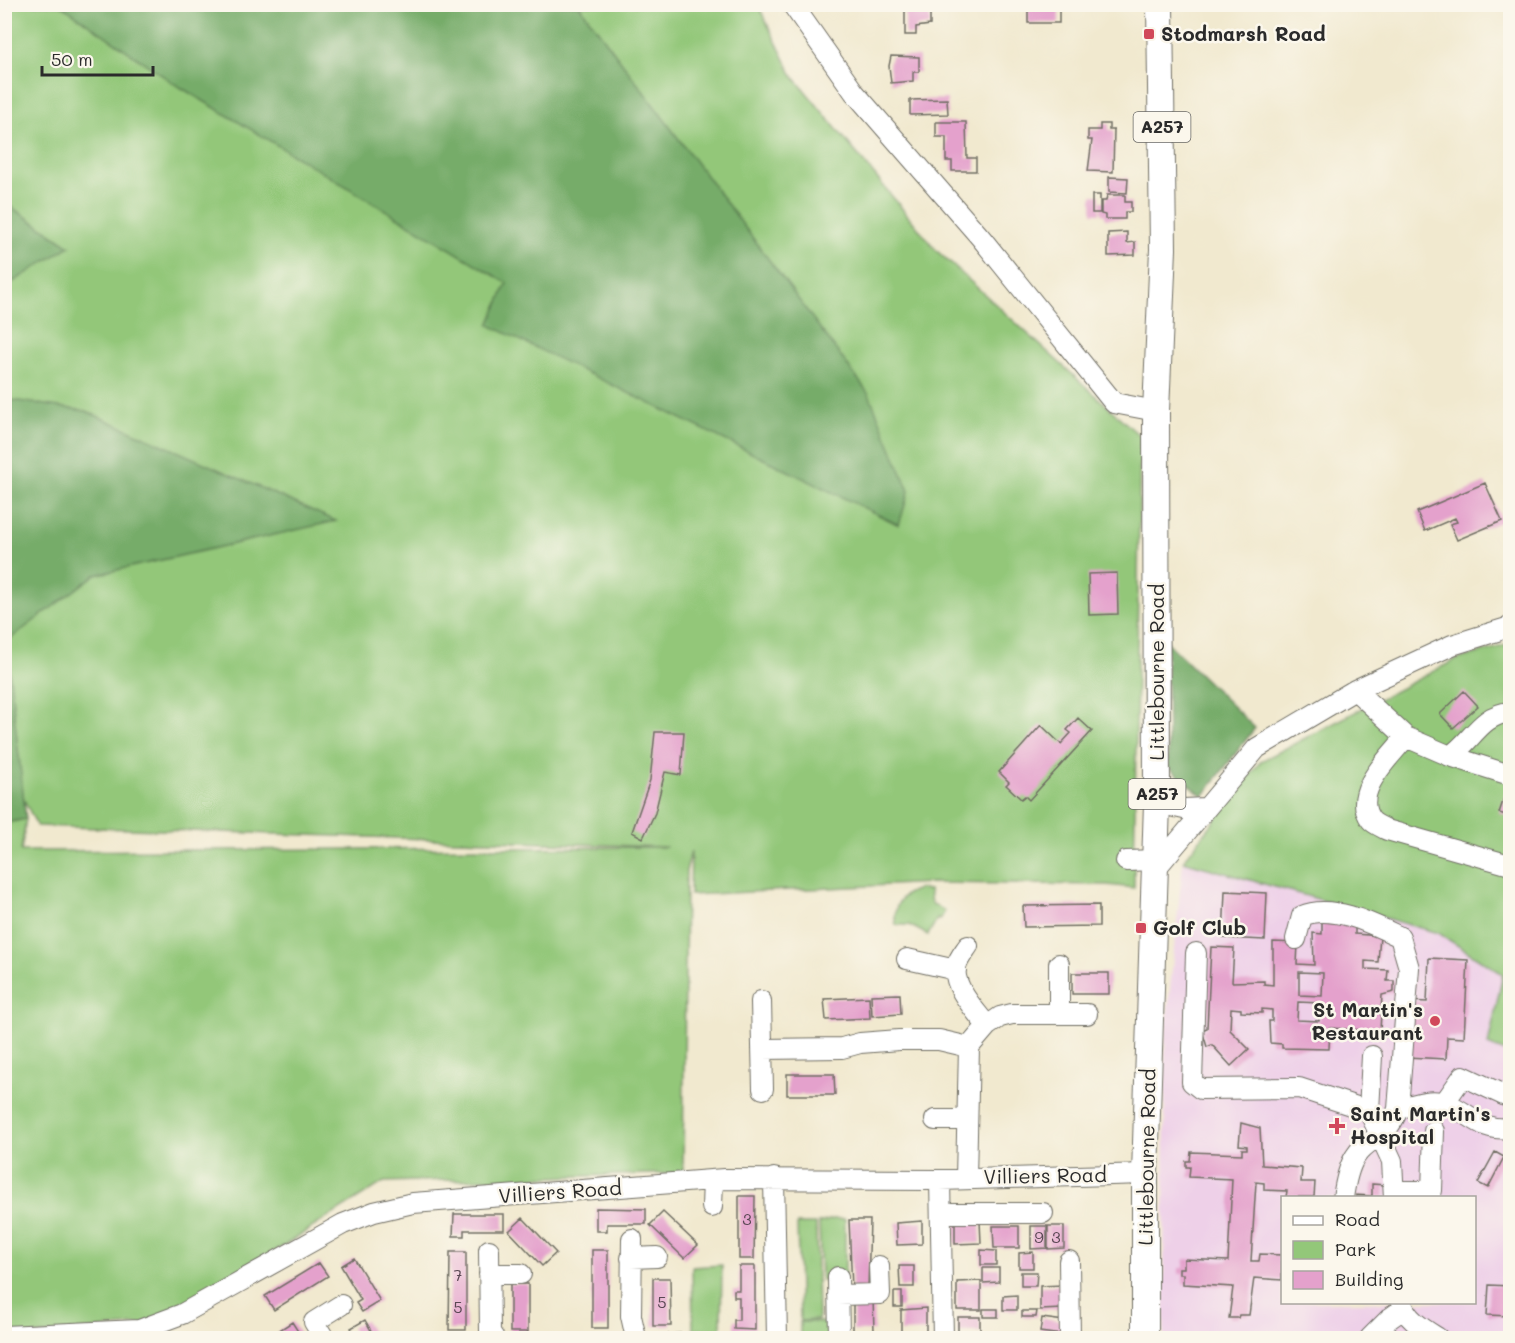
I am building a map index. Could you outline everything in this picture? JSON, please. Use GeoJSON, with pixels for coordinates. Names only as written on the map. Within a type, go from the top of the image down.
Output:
{"type":"FeatureCollection","features":[{"type":"Feature","properties":{"kind":"main road","name":"Littlebourne Road"},"geometry":{"type":"LineString","coordinates":[[1145,1338],[1145,1174],[1157,803],[1156,411],[1163,249],[1160,4]]}},
{"type":"Feature","properties":{"kind":"street"},"geometry":{"type":"LineString","coordinates":[[792,4],[854,92],[981,238],[1114,403],[1156,411]]}},
{"type":"Feature","properties":{"kind":"street"},"geometry":{"type":"LineString","coordinates":[[1126,861],[1156,863],[1257,747],[1356,690],[1452,645],[1510,627]]}},
{"type":"Feature","properties":{"kind":"street"},"geometry":{"type":"LineString","coordinates":[[1356,690],[1406,737],[1450,756],[1510,775]]}},
{"type":"Feature","properties":{"kind":"street"},"geometry":{"type":"LineString","coordinates":[[1450,756],[1461,749],[1484,721],[1510,712]]}},
{"type":"Feature","properties":{"kind":"street"},"geometry":{"type":"LineString","coordinates":[[1406,737],[1367,786],[1365,801],[1371,819],[1387,830],[1510,865]]}},
{"type":"Feature","properties":{"kind":"street"},"geometry":{"type":"LineString","coordinates":[[1157,803],[1184,809],[1205,808]]}},
{"type":"Feature","properties":{"kind":"street"},"geometry":{"type":"LineString","coordinates":[[1296,939],[1302,916],[1312,912],[1352,917],[1400,937],[1409,968],[1398,1109],[1393,1123],[1382,1135],[1355,1155],[1345,1183],[1343,1196]]}},
{"type":"Feature","properties":{"kind":"street"},"geometry":{"type":"LineString","coordinates":[[968,946],[956,970],[962,990],[987,1026]]}},
{"type":"Feature","properties":{"kind":"street"},"geometry":{"type":"LineString","coordinates":[[1196,953],[1192,1082],[1201,1089],[1299,1088],[1369,1112]]}},
{"type":"Feature","properties":{"kind":"street"},"geometry":{"type":"LineString","coordinates":[[907,959],[956,970]]}},
{"type":"Feature","properties":{"kind":"street"},"geometry":{"type":"LineString","coordinates":[[1059,964],[1059,1013]]}},
{"type":"Feature","properties":{"kind":"street"},"geometry":{"type":"LineString","coordinates":[[761,1001],[763,1089]]}},
{"type":"Feature","properties":{"kind":"street"},"geometry":{"type":"LineString","coordinates":[[966,1178],[969,1047],[987,1026],[1000,1017],[1012,1014],[1087,1014]]}},
{"type":"Feature","properties":{"kind":"street"},"geometry":{"type":"LineString","coordinates":[[762,1049],[842,1048],[860,1043],[899,1040],[939,1040],[969,1047]]}},
{"type":"Feature","properties":{"kind":"street"},"geometry":{"type":"LineString","coordinates":[[1372,1056],[1369,1112],[1382,1135],[1392,1161],[1394,1194],[1432,1191],[1434,1131]]}},
{"type":"Feature","properties":{"kind":"street"},"geometry":{"type":"LineString","coordinates":[[1444,1103],[1463,1076],[1510,1098]]}},
{"type":"Feature","properties":{"kind":"street"},"geometry":{"type":"LineString","coordinates":[[1398,1109],[1421,1102],[1444,1103],[1494,1130],[1510,1128],[1510,1124]]}},
{"type":"Feature","properties":{"kind":"street"},"geometry":{"type":"LineString","coordinates":[[934,1120],[967,1120]]}},
{"type":"Feature","properties":{"kind":"street","name":"Villiers Road"},"geometry":{"type":"LineString","coordinates":[[4,1336],[139,1330],[154,1326],[182,1314],[343,1224],[413,1203],[713,1180],[774,1178],[940,1180],[1145,1174]]}},
{"type":"Feature","properties":{"kind":"street"},"geometry":{"type":"LineString","coordinates":[[774,1178],[777,1338]]}},
{"type":"Feature","properties":{"kind":"street"},"geometry":{"type":"LineString","coordinates":[[712,1207],[713,1180]]}},
{"type":"Feature","properties":{"kind":"street"},"geometry":{"type":"LineString","coordinates":[[940,1180],[943,1338]]}},
{"type":"Feature","properties":{"kind":"street"},"geometry":{"type":"LineString","coordinates":[[941,1213],[1043,1213]]}},
{"type":"Feature","properties":{"kind":"street"},"geometry":{"type":"LineString","coordinates":[[636,1338],[631,1316],[631,1248],[657,1257]]}},
{"type":"Feature","properties":{"kind":"street"},"geometry":{"type":"LineString","coordinates":[[489,1250],[490,1332],[494,1338]]}},
{"type":"Feature","properties":{"kind":"street"},"geometry":{"type":"LineString","coordinates":[[1070,1260],[1070,1338]]}},
{"type":"Feature","properties":{"kind":"street"},"geometry":{"type":"LineString","coordinates":[[839,1338],[838,1286],[880,1294],[879,1266]]}},
{"type":"Feature","properties":{"kind":"street"},"geometry":{"type":"LineString","coordinates":[[489,1274],[521,1274]]}},
{"type":"Feature","properties":{"kind":"street"},"geometry":{"type":"LineString","coordinates":[[324,1338],[314,1322],[341,1305]]}},
{"type":"Feature","properties":{"kind":"street"},"geometry":{"type":"LineString","coordinates":[[1370,1338],[1403,1306],[1420,1327],[1438,1338]]}},
{"type":"Feature","properties":{"kind":"shaded area","name":"Saint Martin's Hospital"},"geometry":{"type":"Polygon","coordinates":[[[1183,861],[1438,933],[1503,974],[1488,1045],[1510,1054],[1510,1338],[1164,1338],[1165,1038],[1183,861]]]}},
{"type":"Feature","properties":{"kind":"green space"},"geometry":{"type":"Polygon","coordinates":[[[5,5],[758,5],[793,76],[937,251],[1140,436],[1134,888],[1107,885],[931,883],[690,895],[691,851],[686,871],[683,1173],[384,1182],[220,1286],[144,1324],[5,1338],[5,823],[26,819],[21,851],[667,847],[37,826],[5,761],[5,5]]]}},
{"type":"Feature","properties":{"kind":"green space"},"geometry":{"type":"Polygon","coordinates":[[[61,5],[579,5],[869,394],[909,491],[899,525],[489,325],[507,283],[175,84],[61,5]]]}},
{"type":"Feature","properties":{"kind":"green space"},"geometry":{"type":"Polygon","coordinates":[[[5,203],[70,246],[5,287],[5,203]]]}},
{"type":"Feature","properties":{"kind":"green space"},"geometry":{"type":"Polygon","coordinates":[[[5,399],[86,411],[336,521],[95,575],[6,642],[26,819],[5,823],[5,399]]]}},
{"type":"Feature","properties":{"kind":"green space"},"geometry":{"type":"Polygon","coordinates":[[[1167,642],[1255,728],[1203,796],[1168,767],[1167,642]]]}},
{"type":"Feature","properties":{"kind":"green space"},"geometry":{"type":"Polygon","coordinates":[[[1510,644],[1510,1054],[1488,1045],[1503,974],[1438,933],[1183,861],[1261,761],[1455,660],[1510,644]]]}},
{"type":"Feature","properties":{"kind":"green space"},"geometry":{"type":"Polygon","coordinates":[[[919,889],[929,890],[931,903],[945,911],[940,920],[937,919],[928,935],[909,925],[896,925],[895,912],[899,902],[907,894],[919,889]]]}},
{"type":"Feature","properties":{"kind":"green space"},"geometry":{"type":"Polygon","coordinates":[[[833,1219],[845,1219],[845,1274],[833,1280],[821,1280],[819,1223],[833,1219]]]}},
{"type":"Feature","properties":{"kind":"green space"},"geometry":{"type":"Polygon","coordinates":[[[797,1224],[816,1224],[818,1320],[800,1321],[797,1224]]]}},
{"type":"Feature","properties":{"kind":"green space"},"geometry":{"type":"Polygon","coordinates":[[[722,1265],[721,1330],[693,1330],[692,1267],[722,1265]]]}},
{"type":"Feature","properties":{"kind":"green space"},"geometry":{"type":"Polygon","coordinates":[[[800,1322],[835,1322],[828,1338],[800,1338],[800,1322]]]}},
{"type":"Feature","properties":{"kind":"building"},"geometry":{"type":"Polygon","coordinates":[[[1028,6],[1059,6],[1059,23],[1028,23],[1028,6]]]}},
{"type":"Feature","properties":{"kind":"building"},"geometry":{"type":"Polygon","coordinates":[[[905,7],[925,7],[930,11],[930,25],[916,27],[916,35],[905,35],[905,7]]]}},
{"type":"Feature","properties":{"kind":"building"},"geometry":{"type":"Polygon","coordinates":[[[891,56],[919,57],[919,72],[913,72],[913,81],[891,83],[889,66],[891,56]]]}},
{"type":"Feature","properties":{"kind":"building"},"geometry":{"type":"Polygon","coordinates":[[[947,99],[948,114],[910,115],[910,100],[947,99]]]}},
{"type":"Feature","properties":{"kind":"building"},"geometry":{"type":"Polygon","coordinates":[[[936,122],[966,122],[967,158],[976,158],[976,171],[952,171],[952,161],[946,161],[946,137],[936,137],[936,122]]]}},
{"type":"Feature","properties":{"kind":"building"},"geometry":{"type":"Polygon","coordinates":[[[1100,124],[1109,124],[1109,130],[1114,130],[1113,172],[1088,171],[1092,140],[1088,140],[1088,130],[1100,130],[1100,124]]]}},
{"type":"Feature","properties":{"kind":"building"},"geometry":{"type":"Polygon","coordinates":[[[1109,177],[1128,178],[1127,193],[1109,192],[1109,177]]]}},
{"type":"Feature","properties":{"kind":"building"},"geometry":{"type":"Polygon","coordinates":[[[1092,195],[1100,195],[1100,213],[1092,213],[1092,195]]]}},
{"type":"Feature","properties":{"kind":"building"},"geometry":{"type":"Polygon","coordinates":[[[1107,195],[1125,195],[1125,202],[1131,202],[1131,212],[1125,212],[1125,219],[1105,219],[1105,215],[1101,214],[1101,201],[1106,201],[1107,195]]]}},
{"type":"Feature","properties":{"kind":"building"},"geometry":{"type":"Polygon","coordinates":[[[1127,232],[1127,243],[1135,242],[1135,255],[1108,256],[1108,233],[1127,232]]]}},
{"type":"Feature","properties":{"kind":"building"},"geometry":{"type":"Polygon","coordinates":[[[1485,483],[1502,521],[1457,540],[1450,524],[1457,522],[1455,518],[1425,531],[1417,512],[1485,483]]]}},
{"type":"Feature","properties":{"kind":"building"},"geometry":{"type":"Polygon","coordinates":[[[1117,573],[1118,614],[1089,615],[1088,574],[1117,573]]]}},
{"type":"Feature","properties":{"kind":"building"},"geometry":{"type":"Polygon","coordinates":[[[1464,691],[1478,706],[1453,728],[1440,714],[1464,691]]]}},
{"type":"Feature","properties":{"kind":"building"},"geometry":{"type":"Polygon","coordinates":[[[1078,718],[1092,731],[1029,800],[1025,796],[1021,799],[1006,785],[1009,782],[999,772],[1041,725],[1061,744],[1071,733],[1067,730],[1078,718]]]}},
{"type":"Feature","properties":{"kind":"building"},"geometry":{"type":"Polygon","coordinates":[[[655,732],[684,732],[681,775],[665,772],[655,813],[643,838],[632,832],[650,780],[655,732]]]}},
{"type":"Feature","properties":{"kind":"building"},"geometry":{"type":"Polygon","coordinates":[[[1507,789],[1510,790],[1510,816],[1499,813],[1507,789]]]}},
{"type":"Feature","properties":{"kind":"building"},"geometry":{"type":"Polygon","coordinates":[[[1225,891],[1267,893],[1265,940],[1223,938],[1225,891]]]}},
{"type":"Feature","properties":{"kind":"building"},"geometry":{"type":"Polygon","coordinates":[[[1099,905],[1099,926],[1024,927],[1023,906],[1099,905]]]}},
{"type":"Feature","properties":{"kind":"building"},"geometry":{"type":"Polygon","coordinates":[[[1322,922],[1355,924],[1355,934],[1380,936],[1378,962],[1365,961],[1365,969],[1388,970],[1387,981],[1394,981],[1394,992],[1382,995],[1380,1031],[1330,1028],[1329,1049],[1282,1048],[1282,1044],[1270,1043],[1269,1021],[1272,1021],[1272,1010],[1262,1009],[1262,1013],[1241,1012],[1241,1009],[1231,1008],[1230,1030],[1249,1049],[1231,1066],[1212,1045],[1207,1047],[1202,1030],[1207,1028],[1211,947],[1234,948],[1232,982],[1264,981],[1264,984],[1273,985],[1273,942],[1298,943],[1297,964],[1314,965],[1313,933],[1322,934],[1322,922]],[[1299,972],[1299,995],[1322,996],[1323,973],[1299,972]],[[1298,1002],[1297,1020],[1319,1021],[1320,1003],[1298,1002]]]}},
{"type":"Feature","properties":{"kind":"building"},"geometry":{"type":"Polygon","coordinates":[[[1429,958],[1468,960],[1464,1038],[1447,1037],[1446,1059],[1407,1057],[1409,1001],[1427,1002],[1429,958]]]}},
{"type":"Feature","properties":{"kind":"building"},"geometry":{"type":"Polygon","coordinates":[[[1072,973],[1109,973],[1109,994],[1072,994],[1072,973]]]}},
{"type":"Feature","properties":{"kind":"building"},"geometry":{"type":"Polygon","coordinates":[[[900,994],[901,1014],[872,1016],[871,995],[900,994]]]}},
{"type":"Feature","properties":{"kind":"building"},"geometry":{"type":"Polygon","coordinates":[[[869,997],[870,1018],[826,1020],[824,999],[869,997]]]}},
{"type":"Feature","properties":{"kind":"building"},"geometry":{"type":"Polygon","coordinates":[[[787,1074],[834,1074],[835,1095],[787,1095],[787,1074]]]}},
{"type":"Feature","properties":{"kind":"building"},"geometry":{"type":"Polygon","coordinates":[[[1241,1123],[1260,1128],[1262,1165],[1302,1168],[1301,1182],[1315,1182],[1314,1196],[1286,1196],[1287,1191],[1264,1190],[1264,1183],[1256,1182],[1251,1261],[1259,1261],[1260,1254],[1281,1255],[1281,1280],[1254,1278],[1249,1315],[1229,1318],[1233,1287],[1183,1284],[1183,1274],[1179,1274],[1179,1268],[1184,1268],[1184,1259],[1228,1261],[1232,1179],[1189,1177],[1190,1167],[1186,1167],[1186,1161],[1190,1161],[1191,1152],[1242,1154],[1242,1149],[1247,1149],[1247,1146],[1239,1145],[1241,1123]]]}},
{"type":"Feature","properties":{"kind":"building"},"geometry":{"type":"Polygon","coordinates":[[[1495,1152],[1504,1157],[1488,1188],[1478,1183],[1495,1152]]]}},
{"type":"Feature","properties":{"kind":"building"},"geometry":{"type":"Polygon","coordinates":[[[1372,1184],[1385,1185],[1384,1196],[1372,1196],[1372,1184]]]}},
{"type":"Feature","properties":{"kind":"building"},"geometry":{"type":"Polygon","coordinates":[[[739,1196],[755,1196],[754,1259],[739,1259],[739,1196]]]}},
{"type":"Feature","properties":{"kind":"building"},"geometry":{"type":"Polygon","coordinates":[[[596,1208],[646,1209],[646,1224],[607,1224],[607,1231],[596,1231],[596,1208]]]}},
{"type":"Feature","properties":{"kind":"building"},"geometry":{"type":"Polygon","coordinates":[[[663,1212],[698,1245],[684,1258],[650,1225],[663,1212]]]}},
{"type":"Feature","properties":{"kind":"building"},"geometry":{"type":"Polygon","coordinates":[[[454,1214],[504,1214],[504,1230],[464,1230],[464,1236],[453,1236],[454,1214]]]}},
{"type":"Feature","properties":{"kind":"building"},"geometry":{"type":"Polygon","coordinates":[[[523,1218],[556,1253],[542,1266],[509,1231],[523,1218]]]}},
{"type":"Feature","properties":{"kind":"building"},"geometry":{"type":"Polygon","coordinates":[[[849,1220],[870,1220],[868,1288],[852,1289],[849,1220]]]}},
{"type":"Feature","properties":{"kind":"building"},"geometry":{"type":"Polygon","coordinates":[[[922,1221],[922,1244],[897,1245],[896,1223],[922,1221]]]}},
{"type":"Feature","properties":{"kind":"building"},"geometry":{"type":"Polygon","coordinates":[[[955,1221],[980,1221],[981,1243],[955,1244],[955,1221]]]}},
{"type":"Feature","properties":{"kind":"building"},"geometry":{"type":"Polygon","coordinates":[[[993,1226],[1019,1226],[1019,1248],[994,1248],[993,1226]]]}},
{"type":"Feature","properties":{"kind":"building"},"geometry":{"type":"Polygon","coordinates":[[[1031,1226],[1047,1226],[1047,1248],[1031,1249],[1031,1226]]]}},
{"type":"Feature","properties":{"kind":"building"},"geometry":{"type":"Polygon","coordinates":[[[1048,1226],[1064,1226],[1064,1248],[1048,1249],[1048,1226]]]}},
{"type":"Feature","properties":{"kind":"building"},"geometry":{"type":"Polygon","coordinates":[[[592,1250],[608,1250],[608,1328],[592,1328],[592,1250]]]}},
{"type":"Feature","properties":{"kind":"building"},"geometry":{"type":"Polygon","coordinates":[[[981,1250],[996,1251],[996,1265],[981,1265],[981,1250]]]}},
{"type":"Feature","properties":{"kind":"building"},"geometry":{"type":"Polygon","coordinates":[[[450,1252],[466,1252],[466,1330],[449,1330],[450,1252]]]}},
{"type":"Feature","properties":{"kind":"building"},"geometry":{"type":"Polygon","coordinates":[[[1033,1252],[1033,1268],[1019,1268],[1019,1253],[1033,1252]]]}},
{"type":"Feature","properties":{"kind":"building"},"geometry":{"type":"Polygon","coordinates":[[[354,1258],[380,1301],[362,1312],[356,1303],[361,1300],[341,1266],[354,1258]]]}},
{"type":"Feature","properties":{"kind":"building"},"geometry":{"type":"Polygon","coordinates":[[[319,1263],[328,1276],[274,1310],[265,1296],[319,1263]]]}},
{"type":"Feature","properties":{"kind":"building"},"geometry":{"type":"Polygon","coordinates":[[[739,1266],[755,1266],[755,1330],[734,1329],[734,1320],[739,1320],[739,1297],[734,1297],[734,1290],[739,1290],[739,1266]]]}},
{"type":"Feature","properties":{"kind":"building"},"geometry":{"type":"Polygon","coordinates":[[[899,1266],[914,1266],[914,1287],[900,1287],[899,1266]]]}},
{"type":"Feature","properties":{"kind":"building"},"geometry":{"type":"Polygon","coordinates":[[[983,1268],[999,1268],[999,1282],[983,1283],[983,1268]]]}},
{"type":"Feature","properties":{"kind":"building"},"geometry":{"type":"Polygon","coordinates":[[[1021,1272],[1037,1272],[1036,1286],[1021,1286],[1021,1272]]]}},
{"type":"Feature","properties":{"kind":"building"},"geometry":{"type":"Polygon","coordinates":[[[653,1278],[670,1278],[671,1326],[653,1326],[653,1278]]]}},
{"type":"Feature","properties":{"kind":"building"},"geometry":{"type":"Polygon","coordinates":[[[981,1281],[981,1310],[957,1310],[957,1282],[981,1281]]]}},
{"type":"Feature","properties":{"kind":"building"},"geometry":{"type":"Polygon","coordinates":[[[510,1284],[528,1284],[528,1332],[510,1332],[510,1284]]]}},
{"type":"Feature","properties":{"kind":"building"},"geometry":{"type":"Polygon","coordinates":[[[1063,1285],[1063,1309],[1040,1310],[1040,1286],[1063,1285]]]}},
{"type":"Feature","properties":{"kind":"building"},"geometry":{"type":"Polygon","coordinates":[[[1489,1285],[1510,1286],[1510,1316],[1487,1315],[1489,1285]]]}},
{"type":"Feature","properties":{"kind":"building"},"geometry":{"type":"Polygon","coordinates":[[[894,1292],[902,1292],[902,1307],[894,1307],[894,1292]]]}},
{"type":"Feature","properties":{"kind":"building"},"geometry":{"type":"Polygon","coordinates":[[[1017,1295],[1017,1310],[1003,1310],[1003,1296],[1017,1295]]]}},
{"type":"Feature","properties":{"kind":"building"},"geometry":{"type":"Polygon","coordinates":[[[853,1298],[873,1298],[874,1331],[853,1331],[853,1298]]]}},
{"type":"Feature","properties":{"kind":"building"},"geometry":{"type":"Polygon","coordinates":[[[926,1308],[926,1331],[901,1332],[901,1310],[926,1308]]]}},
{"type":"Feature","properties":{"kind":"building"},"geometry":{"type":"Polygon","coordinates":[[[983,1309],[998,1309],[998,1317],[983,1317],[983,1309]]]}},
{"type":"Feature","properties":{"kind":"building"},"geometry":{"type":"Polygon","coordinates":[[[1022,1311],[1037,1311],[1036,1317],[1022,1317],[1022,1311]]]}},
{"type":"Feature","properties":{"kind":"building"},"geometry":{"type":"Polygon","coordinates":[[[958,1317],[980,1317],[980,1332],[958,1332],[958,1317]]]}},
{"type":"Feature","properties":{"kind":"building"},"geometry":{"type":"Polygon","coordinates":[[[1042,1318],[1064,1321],[1062,1335],[1040,1332],[1042,1318]]]}},
{"type":"Feature","properties":{"kind":"building"},"geometry":{"type":"Polygon","coordinates":[[[365,1320],[376,1338],[357,1338],[351,1328],[365,1320]]]}},
{"type":"Feature","properties":{"kind":"building"},"geometry":{"type":"Polygon","coordinates":[[[292,1322],[302,1338],[283,1338],[278,1331],[292,1322]]]}},
{"type":"Feature","properties":{"kind":"building"},"geometry":{"type":"Polygon","coordinates":[[[684,1333],[684,1338],[669,1338],[669,1334],[684,1333]]]}},
{"type":"Feature","properties":{"kind":"place","name":"Stodmarsh Road"},"geometry":{"type":"Point","coordinates":[1149,34]}},
{"type":"Feature","properties":{"kind":"place","name":"Golf Club"},"geometry":{"type":"Point","coordinates":[1141,928]}},
{"type":"Feature","properties":{"kind":"place","name":"St Martin's Restaurant"},"geometry":{"type":"Point","coordinates":[1435,1021]}},
{"type":"Feature","properties":{"kind":"place","name":"Saint Martin's Hospital"},"geometry":{"type":"Point","coordinates":[1337,1126]}}]}
